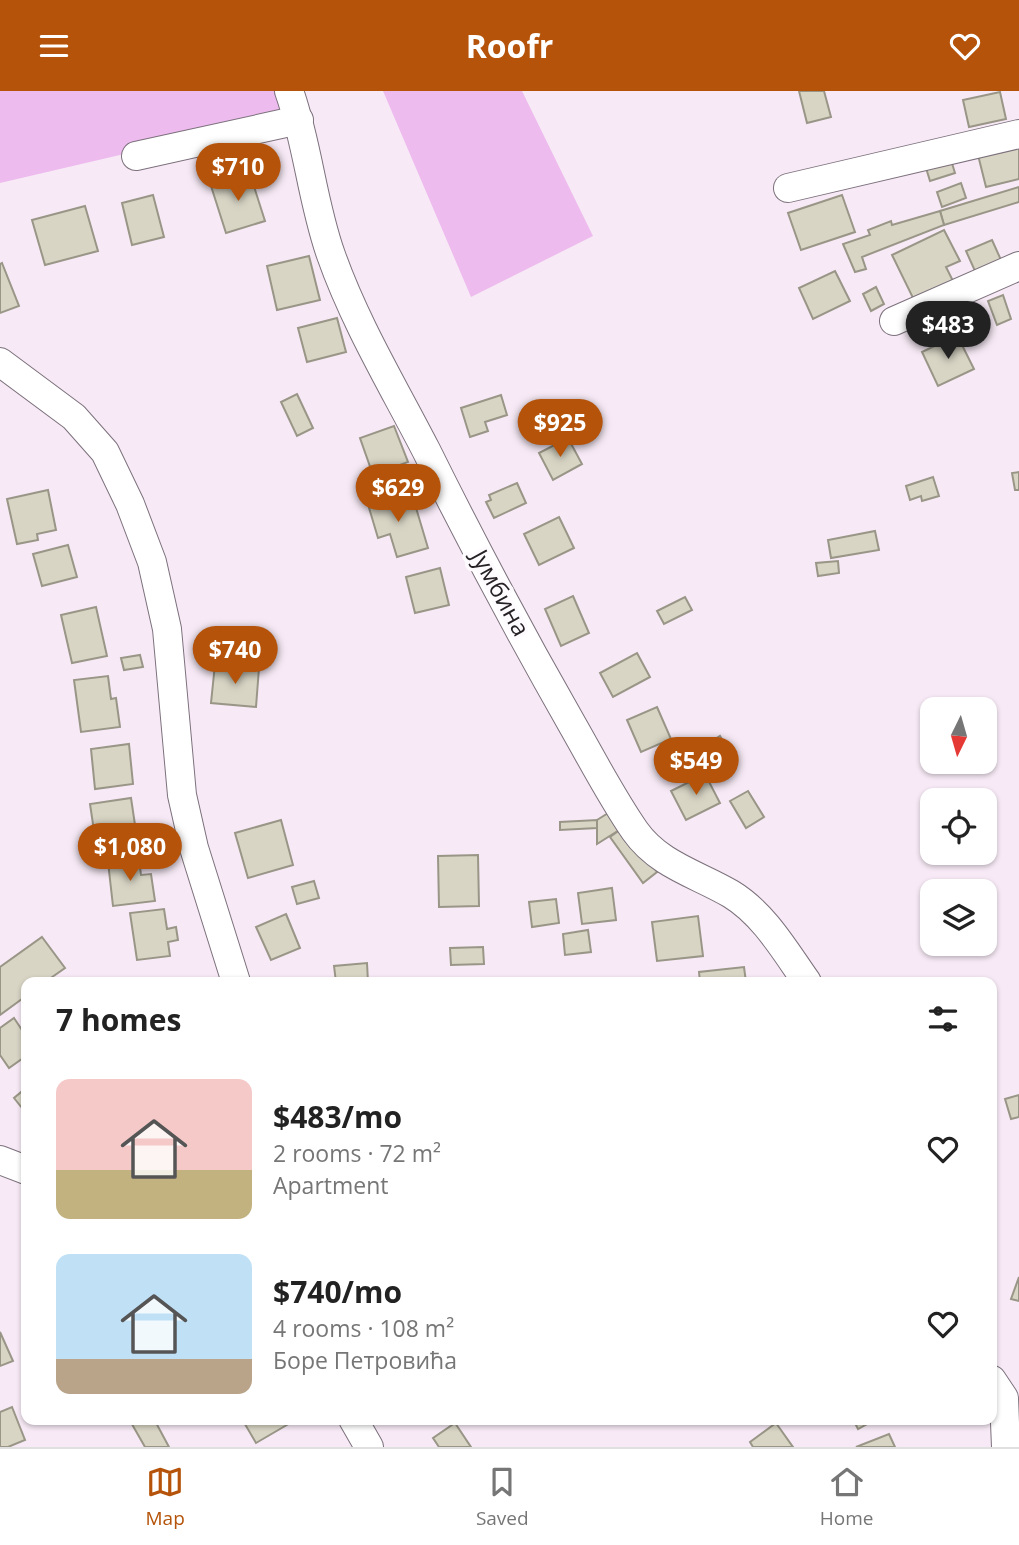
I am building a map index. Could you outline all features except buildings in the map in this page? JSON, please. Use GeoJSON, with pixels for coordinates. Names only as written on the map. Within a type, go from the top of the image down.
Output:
{"type":"FeatureCollection","features":[{"type":"Feature","properties":{"kind":"street","name":"Јумбина"},"geometry":{"type":"LineString","coordinates":[[289,91],[299,120],[330,253],[356,317],[464,527],[618,803],[636,833],[658,856],[733,895],[765,923],[803,977]]}},
{"type":"Feature","properties":{"kind":"street"},"geometry":{"type":"LineString","coordinates":[[136,156],[299,120]]}},
{"type":"Feature","properties":{"kind":"street"},"geometry":{"type":"LineString","coordinates":[[788,188],[1019,134]]}},
{"type":"Feature","properties":{"kind":"street"},"geometry":{"type":"LineString","coordinates":[[894,321],[1019,266]]}},
{"type":"Feature","properties":{"kind":"street"},"geometry":{"type":"LineString","coordinates":[[0,362],[74,417],[105,452],[130,504],[152,562],[167,629],[182,795],[194,848],[234,977]]}},
{"type":"Feature","properties":{"kind":"street"},"geometry":{"type":"LineString","coordinates":[[0,1160],[21,1168]]}},
{"type":"Feature","properties":{"kind":"street"},"geometry":{"type":"LineString","coordinates":[[1005,1386],[1006,1447]]}},
{"type":"Feature","properties":{"kind":"street"},"geometry":{"type":"LineString","coordinates":[[356,1425],[369,1447]]}},
{"type":"Feature","properties":{"kind":"shaded area"},"geometry":{"type":"Polygon","coordinates":[[[0,91],[283,91],[291,115],[0,183],[0,91]]]}},
{"type":"Feature","properties":{"kind":"shaded area"},"geometry":{"type":"Polygon","coordinates":[[[383,91],[522,91],[593,236],[471,297],[383,91]]]}}]}
